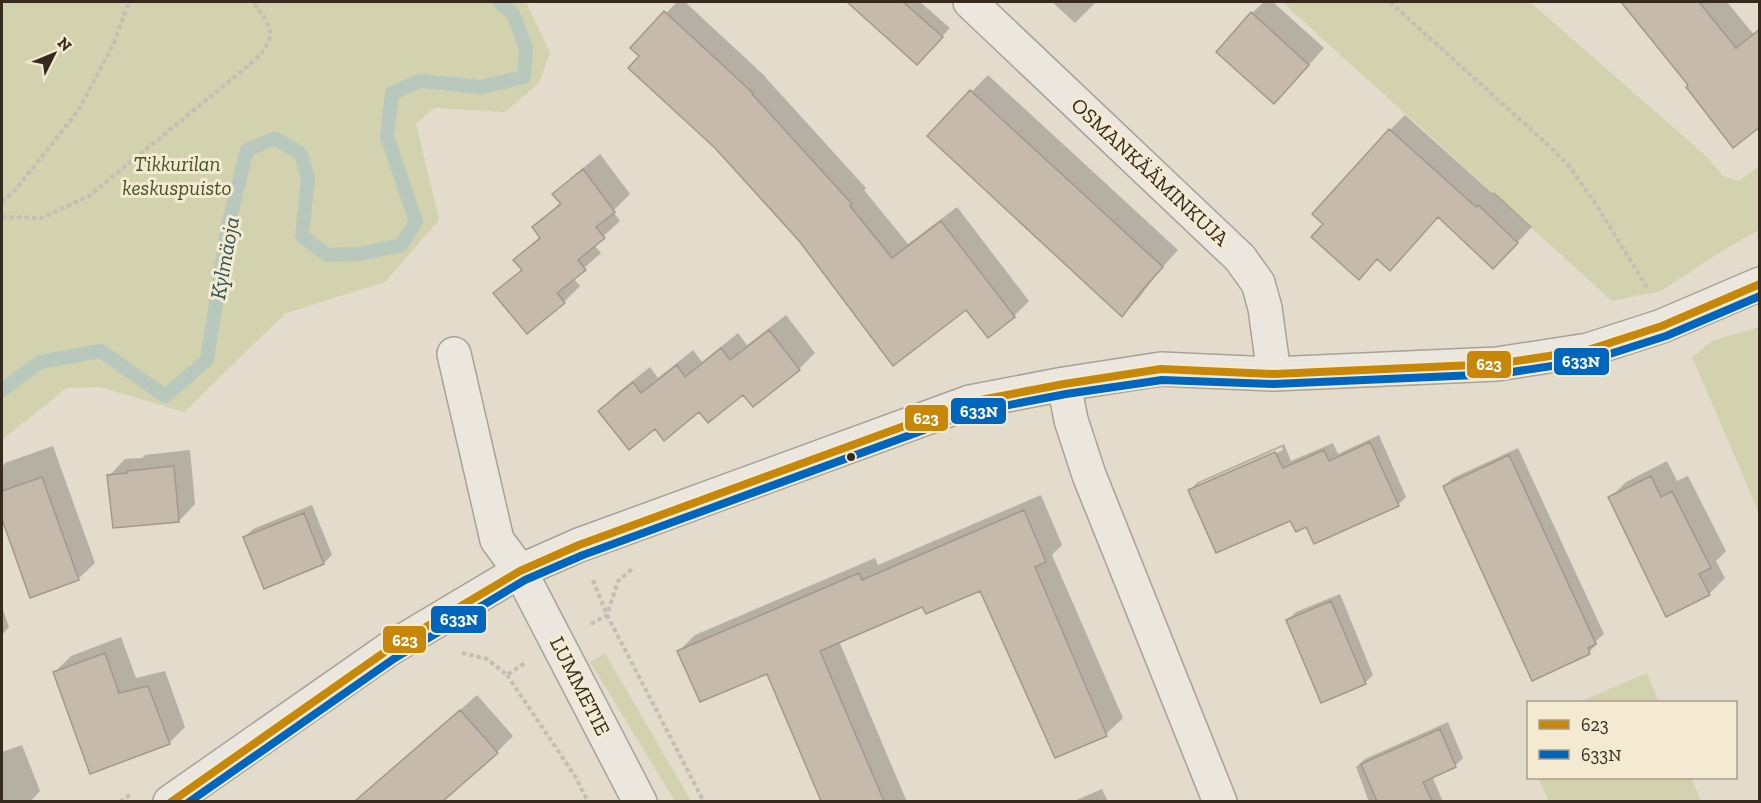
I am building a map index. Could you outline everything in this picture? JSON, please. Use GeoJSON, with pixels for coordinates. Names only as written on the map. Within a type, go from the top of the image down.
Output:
{"type":"FeatureCollection","features":[{"type":"Feature","properties":{"kind":"street","name":"OSMANKÄÄMINKUJA"},"geometry":{"type":"LineString","coordinates":[[970,2],[1240,258],[1258,283],[1265,308],[1274,374]]}},
{"type":"Feature","properties":{"kind":"street"},"geometry":{"type":"LineString","coordinates":[[170,801],[389,649],[520,571],[579,545],[970,402],[1161,369],[1274,374],[1497,364],[1588,350],[1662,326],[1760,284]]}},
{"type":"Feature","properties":{"kind":"street","name":"LUMMETIE"},"geometry":{"type":"LineString","coordinates":[[454,354],[497,540],[520,571],[640,801]]}},
{"type":"Feature","properties":{"kind":"street"},"geometry":{"type":"LineString","coordinates":[[1064,384],[1071,420],[1089,475],[1220,801]]}},
{"type":"Feature","properties":{"kind":"path"},"geometry":{"type":"LineString","coordinates":[[2,202],[15,190],[78,111],[114,43],[129,2]]}},
{"type":"Feature","properties":{"kind":"path"},"geometry":{"type":"LineString","coordinates":[[2,217],[41,218],[89,196],[254,61],[267,48],[271,31],[253,2]]}},
{"type":"Feature","properties":{"kind":"path"},"geometry":{"type":"LineString","coordinates":[[1390,2],[1569,166],[1647,285],[1662,326]]}},
{"type":"Feature","properties":{"kind":"path"},"geometry":{"type":"LineString","coordinates":[[507,675],[557,642],[607,615],[618,581],[634,567]]}},
{"type":"Feature","properties":{"kind":"path"},"geometry":{"type":"LineString","coordinates":[[607,615],[704,801]]}},
{"type":"Feature","properties":{"kind":"path"},"geometry":{"type":"LineString","coordinates":[[460,652],[487,659],[507,675],[575,776],[588,801]]}},
{"type":"Feature","properties":{"kind":"green space","name":"Tikkurilan keskuspuisto"},"geometry":{"type":"Polygon","coordinates":[[[2,2],[526,2],[550,53],[539,83],[505,112],[435,108],[416,123],[439,220],[385,282],[286,313],[184,412],[100,387],[67,388],[2,440],[2,2]]]}},
{"type":"Feature","properties":{"kind":"green space"},"geometry":{"type":"Polygon","coordinates":[[[1282,2],[1530,2],[1706,156],[1723,176],[1739,181],[1759,166],[1759,230],[1661,291],[1612,301],[1282,2]]]}},
{"type":"Feature","properties":{"kind":"green space"},"geometry":{"type":"Polygon","coordinates":[[[1760,327],[1759,513],[1692,357],[1712,341],[1760,327]]]}},
{"type":"Feature","properties":{"kind":"green space"},"geometry":{"type":"Polygon","coordinates":[[[605,653],[691,801],[675,801],[590,662],[605,653]]]}},
{"type":"Feature","properties":{"kind":"green space"},"geometry":{"type":"Polygon","coordinates":[[[1647,673],[1659,701],[1581,701],[1647,673]]]}},
{"type":"Feature","properties":{"kind":"green space"},"geometry":{"type":"Polygon","coordinates":[[[1538,779],[1691,779],[1701,801],[1549,801],[1538,779]]]}},
{"type":"Feature","properties":{"kind":"building"},"geometry":{"type":"Polygon","coordinates":[[[847,2],[903,2],[943,37],[917,65],[847,2]]]}},
{"type":"Feature","properties":{"kind":"building"},"geometry":{"type":"Polygon","coordinates":[[[1621,2],[1699,2],[1736,48],[1760,29],[1760,127],[1733,148],[1686,87],[1688,85],[1621,2]]]}},
{"type":"Feature","properties":{"kind":"building"},"geometry":{"type":"Polygon","coordinates":[[[664,11],[753,93],[852,204],[850,206],[892,258],[941,221],[1015,317],[988,338],[966,310],[893,366],[800,242],[715,148],[628,68],[639,56],[630,48],[664,11]]]}},
{"type":"Feature","properties":{"kind":"building"},"geometry":{"type":"Polygon","coordinates":[[[1251,12],[1309,65],[1274,104],[1216,52],[1251,12]]]}},
{"type":"Feature","properties":{"kind":"building"},"geometry":{"type":"Polygon","coordinates":[[[970,90],[1163,267],[1122,317],[927,136],[970,90]]]}},
{"type":"Feature","properties":{"kind":"building"},"geometry":{"type":"Polygon","coordinates":[[[1389,129],[1476,207],[1478,205],[1518,243],[1493,269],[1438,217],[1390,271],[1377,259],[1359,280],[1311,237],[1323,224],[1312,214],[1389,129]]]}},
{"type":"Feature","properties":{"kind":"building"},"geometry":{"type":"Polygon","coordinates":[[[583,169],[615,212],[596,227],[605,238],[578,260],[586,270],[557,293],[565,303],[527,334],[493,293],[522,270],[513,260],[540,238],[532,227],[561,204],[552,194],[583,169]]]}},
{"type":"Feature","properties":{"kind":"building"},"geometry":{"type":"Polygon","coordinates":[[[769,330],[800,370],[753,407],[743,395],[708,423],[699,412],[664,441],[655,429],[629,450],[598,411],[633,382],[641,393],[677,365],[685,377],[721,348],[730,360],[769,330]]]}},
{"type":"Feature","properties":{"kind":"building"},"geometry":{"type":"Polygon","coordinates":[[[1370,442],[1399,506],[1314,544],[1306,527],[1296,532],[1290,521],[1216,553],[1188,490],[1275,452],[1283,468],[1324,450],[1329,461],[1370,442]]]}},
{"type":"Feature","properties":{"kind":"building"},"geometry":{"type":"Polygon","coordinates":[[[1509,455],[1596,644],[1588,648],[1590,654],[1532,681],[1443,486],[1509,455]]]}},
{"type":"Feature","properties":{"kind":"building"},"geometry":{"type":"Polygon","coordinates":[[[174,466],[179,522],[113,528],[107,475],[174,466]]]}},
{"type":"Feature","properties":{"kind":"building"},"geometry":{"type":"Polygon","coordinates":[[[1651,476],[1661,497],[1672,491],[1711,568],[1699,574],[1710,595],[1666,617],[1608,497],[1651,476]]]}},
{"type":"Feature","properties":{"kind":"building"},"geometry":{"type":"Polygon","coordinates":[[[42,477],[79,580],[30,598],[2,519],[2,491],[42,477]]]}},
{"type":"Feature","properties":{"kind":"building"},"geometry":{"type":"Polygon","coordinates":[[[1024,510],[1046,562],[1035,567],[1107,736],[1055,758],[980,591],[926,614],[922,607],[820,651],[884,801],[821,801],[767,674],[700,702],[677,651],[859,573],[862,580],[1024,510]]]}},
{"type":"Feature","properties":{"kind":"building"},"geometry":{"type":"Polygon","coordinates":[[[304,513],[324,564],[264,589],[243,537],[304,513]]]}},
{"type":"Feature","properties":{"kind":"building"},"geometry":{"type":"Polygon","coordinates":[[[1331,601],[1366,684],[1321,703],[1286,620],[1331,601]]]}},
{"type":"Feature","properties":{"kind":"building"},"geometry":{"type":"Polygon","coordinates":[[[105,653],[119,693],[148,686],[170,744],[90,774],[53,672],[105,653]]]}},
{"type":"Feature","properties":{"kind":"building"},"geometry":{"type":"Polygon","coordinates":[[[460,710],[498,753],[443,801],[355,801],[460,710]]]}},
{"type":"Feature","properties":{"kind":"building"},"geometry":{"type":"Polygon","coordinates":[[[1440,729],[1456,767],[1423,782],[1432,801],[1377,801],[1361,764],[1440,729]]]}},
{"type":"Feature","properties":{"kind":"waterway","name":"Kylmäoja"},"geometry":{"type":"LineString","coordinates":[[2,390],[40,362],[101,351],[165,396],[207,360],[228,226],[247,150],[275,138],[301,154],[308,178],[302,236],[327,255],[360,254],[401,245],[416,222],[387,136],[392,93],[420,81],[481,87],[524,77],[526,48],[513,14],[499,2]]}},
{"type":"Feature","properties":{"kind":"transit line","name":"623"},"geometry":{"type":"LineString","coordinates":[[171,802],[389,649],[520,571],[579,545],[970,402],[1161,369],[1274,374],[1497,364],[1588,350],[1662,326],[1760,284]]}},
{"type":"Feature","properties":{"kind":"transit line","name":"633N"},"geometry":{"type":"LineString","coordinates":[[189,802],[395,658],[525,580],[583,555],[973,412],[1066,394],[1162,380],[1274,384],[1499,374],[1591,360],[1666,336],[1760,296]]}}]}
